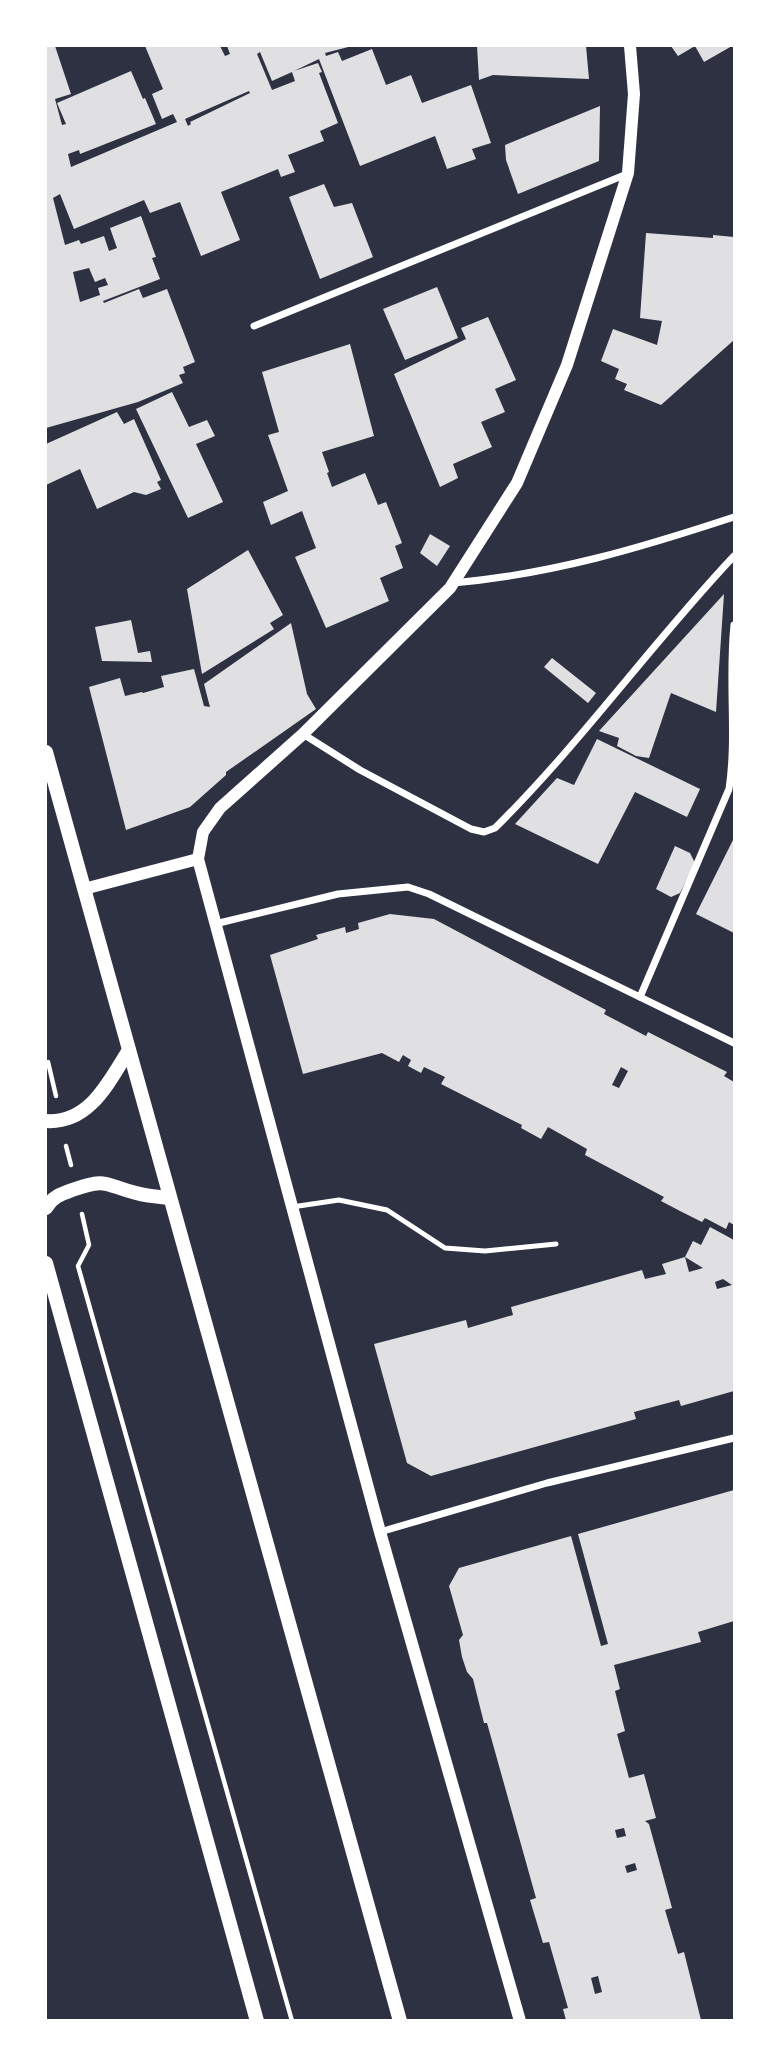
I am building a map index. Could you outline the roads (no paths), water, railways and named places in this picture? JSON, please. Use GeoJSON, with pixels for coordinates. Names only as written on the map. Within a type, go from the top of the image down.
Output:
{"type":"FeatureCollection","features":[{"type":"Feature","properties":{"kind":"main road"},"geometry":{"type":"LineString","coordinates":[[46,752],[400,2021]]}},
{"type":"Feature","properties":{"kind":"main road"},"geometry":{"type":"LineString","coordinates":[[53,1119],[72,1116],[94,1104],[129,1050]]}},
{"type":"Feature","properties":{"kind":"main road"},"geometry":{"type":"LineString","coordinates":[[46,1208],[50,1201],[60,1194],[89,1183],[104,1182],[135,1193],[169,1198]]}},
{"type":"Feature","properties":{"kind":"main road"},"geometry":{"type":"LineString","coordinates":[[46,1263],[257,2021]]}},
{"type":"Feature","properties":{"kind":"street"},"geometry":{"type":"LineString","coordinates":[[520,2021],[380,1532],[198,859],[203,832],[220,808],[303,734],[453,583],[517,483],[567,365],[628,173],[634,94],[630,46]]}},
{"type":"Feature","properties":{"kind":"street"},"geometry":{"type":"LineString","coordinates":[[254,326],[628,173]]}},
{"type":"Feature","properties":{"kind":"street"},"geometry":{"type":"LineString","coordinates":[[453,583],[555,569],[658,542],[734,517]]}},
{"type":"Feature","properties":{"kind":"street"},"geometry":{"type":"LineString","coordinates":[[303,734],[360,770],[471,829],[484,832],[495,828],[567,752],[692,601],[734,556]]}},
{"type":"Feature","properties":{"kind":"street"},"geometry":{"type":"LineString","coordinates":[[640,997],[729,789],[733,755],[731,652],[734,625]]}},
{"type":"Feature","properties":{"kind":"street"},"geometry":{"type":"LineString","coordinates":[[83,889],[198,859]]}},
{"type":"Feature","properties":{"kind":"street"},"geometry":{"type":"LineString","coordinates":[[215,924],[338,894],[408,887],[429,894],[734,1043]]}},
{"type":"Feature","properties":{"kind":"street"},"geometry":{"type":"LineString","coordinates":[[380,1532],[547,1483],[734,1438]]}},
{"type":"Feature","properties":{"kind":"lane"},"geometry":{"type":"LineString","coordinates":[[292,1207],[339,1200],[387,1210],[445,1248],[485,1251],[556,1244]]}}]}
